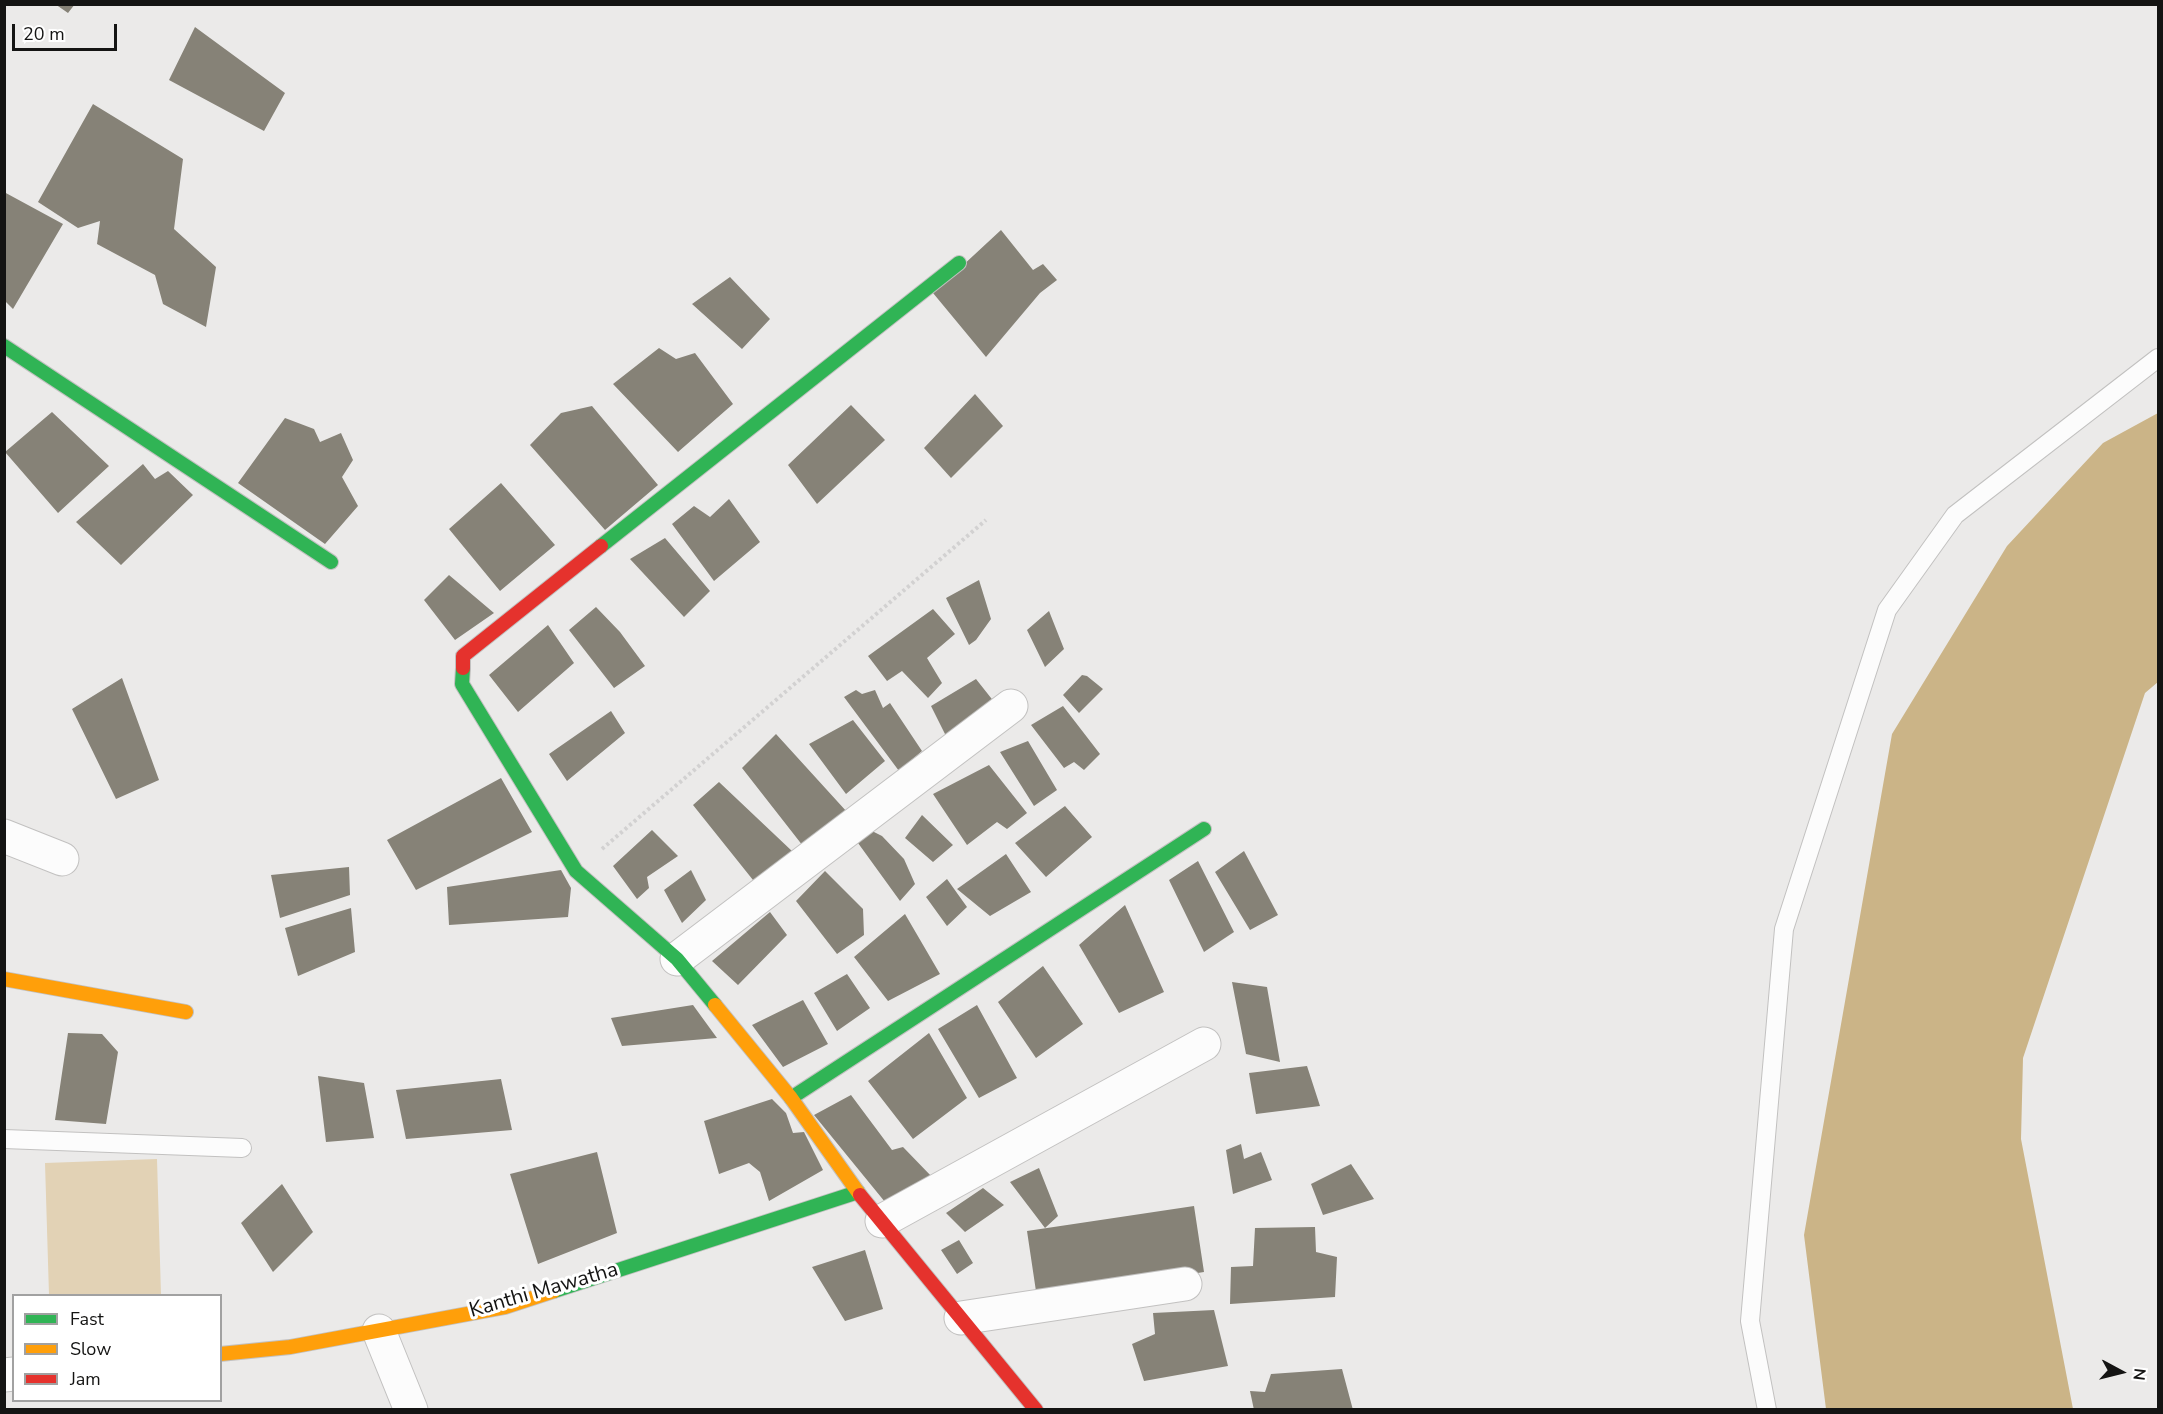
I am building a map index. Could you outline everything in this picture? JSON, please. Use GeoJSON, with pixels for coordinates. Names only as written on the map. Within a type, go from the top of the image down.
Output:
{"type":"FeatureCollection","features":[{"type":"Feature","properties":{"kind":"street"},"geometry":{"type":"LineString","coordinates":[[959,262],[463,656],[462,684],[576,871],[677,959],[791,1098],[858,1192],[1036,1410]]}},
{"type":"Feature","properties":{"kind":"street"},"geometry":{"type":"LineString","coordinates":[[4,346],[332,562]]}},
{"type":"Feature","properties":{"kind":"street"},"geometry":{"type":"LineString","coordinates":[[677,959],[1011,706]]}},
{"type":"Feature","properties":{"kind":"street"},"geometry":{"type":"LineString","coordinates":[[791,1098],[1204,829]]}},
{"type":"Feature","properties":{"kind":"street"},"geometry":{"type":"LineString","coordinates":[[4,836],[62,859]]}},
{"type":"Feature","properties":{"kind":"street"},"geometry":{"type":"LineString","coordinates":[[4,979],[186,1012]]}},
{"type":"Feature","properties":{"kind":"street"},"geometry":{"type":"LineString","coordinates":[[882,1221],[1204,1044]]}},
{"type":"Feature","properties":{"kind":"street","name":"Kanthi Mawatha"},"geometry":{"type":"LineString","coordinates":[[222,1354],[290,1347],[505,1307],[858,1192]]}},
{"type":"Feature","properties":{"kind":"street"},"geometry":{"type":"LineString","coordinates":[[961,1318],[1185,1284]]}},
{"type":"Feature","properties":{"kind":"street"},"geometry":{"type":"LineString","coordinates":[[379,1331],[411,1410]]}},
{"type":"Feature","properties":{"kind":"lane"},"geometry":{"type":"LineString","coordinates":[[1767,1410],[1750,1321],[1784,929],[1887,610],[1956,515],[2158,358]]}},
{"type":"Feature","properties":{"kind":"lane"},"geometry":{"type":"LineString","coordinates":[[4,1139],[242,1148]]}},
{"type":"Feature","properties":{"kind":"path"},"geometry":{"type":"LineString","coordinates":[[576,871],[987,520]]}},
{"type":"Feature","properties":{"kind":"shaded area"},"geometry":{"type":"Polygon","coordinates":[[[2158,413],[2158,682],[2145,693],[2023,1058],[2021,1139],[2073,1409],[1826,1409],[1804,1235],[1892,734],[2007,546],[2103,443],[2158,413]]]}},
{"type":"Feature","properties":{"kind":"shaded area"},"geometry":{"type":"Polygon","coordinates":[[[157,1159],[161,1294],[49,1294],[45,1163],[157,1159]]]}},
{"type":"Feature","properties":{"kind":"building"},"geometry":{"type":"Polygon","coordinates":[[[55,4],[75,4],[68,13],[55,4]]]}},
{"type":"Feature","properties":{"kind":"building"},"geometry":{"type":"Polygon","coordinates":[[[195,27],[285,93],[264,131],[169,80],[195,27]]]}},
{"type":"Feature","properties":{"kind":"building"},"geometry":{"type":"Polygon","coordinates":[[[93,104],[183,159],[174,229],[216,267],[206,327],[163,304],[155,275],[97,244],[100,221],[78,228],[38,202],[93,104]]]}},
{"type":"Feature","properties":{"kind":"building"},"geometry":{"type":"Polygon","coordinates":[[[4,192],[63,224],[13,309],[4,300],[4,192]]]}},
{"type":"Feature","properties":{"kind":"building"},"geometry":{"type":"Polygon","coordinates":[[[1001,230],[1033,270],[1043,264],[1057,280],[1040,293],[986,357],[933,293],[1001,230]]]}},
{"type":"Feature","properties":{"kind":"building"},"geometry":{"type":"Polygon","coordinates":[[[730,277],[770,319],[742,349],[692,304],[730,277]]]}},
{"type":"Feature","properties":{"kind":"building"},"geometry":{"type":"Polygon","coordinates":[[[659,348],[676,359],[695,353],[733,404],[678,452],[613,384],[659,348]]]}},
{"type":"Feature","properties":{"kind":"building"},"geometry":{"type":"Polygon","coordinates":[[[975,394],[1003,426],[951,478],[924,448],[975,394]]]}},
{"type":"Feature","properties":{"kind":"building"},"geometry":{"type":"Polygon","coordinates":[[[851,405],[885,440],[817,504],[788,465],[851,405]]]}},
{"type":"Feature","properties":{"kind":"building"},"geometry":{"type":"Polygon","coordinates":[[[592,406],[658,485],[605,530],[530,445],[561,413],[592,406]]]}},
{"type":"Feature","properties":{"kind":"building"},"geometry":{"type":"Polygon","coordinates":[[[52,412],[109,466],[58,513],[5,452],[52,412]]]}},
{"type":"Feature","properties":{"kind":"building"},"geometry":{"type":"Polygon","coordinates":[[[285,418],[314,429],[320,442],[341,433],[353,460],[342,477],[358,506],[325,544],[238,483],[285,418]]]}},
{"type":"Feature","properties":{"kind":"building"},"geometry":{"type":"Polygon","coordinates":[[[143,464],[155,479],[168,471],[193,495],[121,565],[76,522],[143,464]]]}},
{"type":"Feature","properties":{"kind":"building"},"geometry":{"type":"Polygon","coordinates":[[[501,483],[555,545],[500,591],[449,529],[501,483]]]}},
{"type":"Feature","properties":{"kind":"building"},"geometry":{"type":"Polygon","coordinates":[[[729,499],[760,542],[714,581],[672,524],[694,506],[710,517],[729,499]]]}},
{"type":"Feature","properties":{"kind":"building"},"geometry":{"type":"Polygon","coordinates":[[[665,538],[710,591],[684,617],[630,559],[665,538]]]}},
{"type":"Feature","properties":{"kind":"building"},"geometry":{"type":"Polygon","coordinates":[[[449,575],[494,613],[455,640],[424,600],[449,575]]]}},
{"type":"Feature","properties":{"kind":"building"},"geometry":{"type":"Polygon","coordinates":[[[979,580],[991,619],[976,640],[969,645],[946,598],[979,580]]]}},
{"type":"Feature","properties":{"kind":"building"},"geometry":{"type":"Polygon","coordinates":[[[596,607],[620,632],[645,666],[614,688],[569,630],[596,607]]]}},
{"type":"Feature","properties":{"kind":"building"},"geometry":{"type":"Polygon","coordinates":[[[933,609],[955,634],[927,658],[942,683],[928,698],[902,671],[887,681],[868,656],[933,609]]]}},
{"type":"Feature","properties":{"kind":"building"},"geometry":{"type":"Polygon","coordinates":[[[1049,611],[1064,649],[1045,667],[1027,630],[1049,611]]]}},
{"type":"Feature","properties":{"kind":"building"},"geometry":{"type":"Polygon","coordinates":[[[548,625],[574,663],[518,712],[489,675],[548,625]]]}},
{"type":"Feature","properties":{"kind":"building"},"geometry":{"type":"Polygon","coordinates":[[[1082,675],[1087,676],[1103,689],[1079,713],[1063,695],[1082,675]]]}},
{"type":"Feature","properties":{"kind":"building"},"geometry":{"type":"Polygon","coordinates":[[[122,678],[159,780],[116,799],[72,709],[122,678]]]}},
{"type":"Feature","properties":{"kind":"building"},"geometry":{"type":"Polygon","coordinates":[[[976,679],[995,703],[947,738],[931,706],[976,679]]]}},
{"type":"Feature","properties":{"kind":"building"},"geometry":{"type":"Polygon","coordinates":[[[856,690],[862,694],[875,690],[883,708],[890,703],[922,751],[899,771],[844,697],[856,690]]]}},
{"type":"Feature","properties":{"kind":"building"},"geometry":{"type":"Polygon","coordinates":[[[1063,706],[1100,754],[1084,770],[1074,762],[1064,768],[1031,725],[1063,706]]]}},
{"type":"Feature","properties":{"kind":"building"},"geometry":{"type":"Polygon","coordinates":[[[611,711],[625,733],[567,781],[549,754],[611,711]]]}},
{"type":"Feature","properties":{"kind":"building"},"geometry":{"type":"Polygon","coordinates":[[[853,720],[885,761],[846,794],[809,744],[853,720]]]}},
{"type":"Feature","properties":{"kind":"building"},"geometry":{"type":"Polygon","coordinates":[[[776,734],[847,812],[803,846],[742,768],[776,734]]]}},
{"type":"Feature","properties":{"kind":"building"},"geometry":{"type":"Polygon","coordinates":[[[1028,741],[1057,790],[1034,806],[1000,752],[1028,741]]]}},
{"type":"Feature","properties":{"kind":"building"},"geometry":{"type":"Polygon","coordinates":[[[989,765],[1027,813],[1007,829],[997,822],[967,845],[933,794],[989,765]]]}},
{"type":"Feature","properties":{"kind":"building"},"geometry":{"type":"Polygon","coordinates":[[[501,778],[532,832],[416,890],[387,840],[501,778]]]}},
{"type":"Feature","properties":{"kind":"building"},"geometry":{"type":"Polygon","coordinates":[[[719,782],[793,852],[757,885],[693,805],[719,782]]]}},
{"type":"Feature","properties":{"kind":"building"},"geometry":{"type":"Polygon","coordinates":[[[1065,806],[1092,837],[1046,877],[1015,843],[1065,806]]]}},
{"type":"Feature","properties":{"kind":"building"},"geometry":{"type":"Polygon","coordinates":[[[922,815],[953,845],[933,862],[905,838],[922,815]]]}},
{"type":"Feature","properties":{"kind":"building"},"geometry":{"type":"Polygon","coordinates":[[[652,830],[678,856],[647,877],[649,888],[637,899],[613,866],[652,830]]]}},
{"type":"Feature","properties":{"kind":"building"},"geometry":{"type":"Polygon","coordinates":[[[872,831],[882,836],[904,859],[915,884],[900,901],[858,843],[872,831]]]}},
{"type":"Feature","properties":{"kind":"building"},"geometry":{"type":"Polygon","coordinates":[[[1244,851],[1278,915],[1250,930],[1215,872],[1244,851]]]}},
{"type":"Feature","properties":{"kind":"building"},"geometry":{"type":"Polygon","coordinates":[[[1006,854],[1031,892],[990,916],[957,889],[1006,854]]]}},
{"type":"Feature","properties":{"kind":"building"},"geometry":{"type":"Polygon","coordinates":[[[1198,861],[1234,932],[1204,952],[1169,880],[1198,861]]]}},
{"type":"Feature","properties":{"kind":"building"},"geometry":{"type":"Polygon","coordinates":[[[349,867],[350,895],[280,918],[271,875],[349,867]]]}},
{"type":"Feature","properties":{"kind":"building"},"geometry":{"type":"Polygon","coordinates":[[[561,870],[571,888],[568,917],[449,925],[447,887],[561,870]]]}},
{"type":"Feature","properties":{"kind":"building"},"geometry":{"type":"Polygon","coordinates":[[[691,870],[706,900],[682,923],[664,890],[691,870]]]}},
{"type":"Feature","properties":{"kind":"building"},"geometry":{"type":"Polygon","coordinates":[[[825,871],[863,909],[864,935],[837,954],[796,901],[825,871]]]}},
{"type":"Feature","properties":{"kind":"building"},"geometry":{"type":"Polygon","coordinates":[[[947,879],[967,907],[947,926],[926,897],[947,879]]]}},
{"type":"Feature","properties":{"kind":"building"},"geometry":{"type":"Polygon","coordinates":[[[1125,905],[1164,992],[1119,1013],[1079,945],[1125,905]]]}},
{"type":"Feature","properties":{"kind":"building"},"geometry":{"type":"Polygon","coordinates":[[[351,908],[355,952],[298,976],[285,928],[351,908]]]}},
{"type":"Feature","properties":{"kind":"building"},"geometry":{"type":"Polygon","coordinates":[[[770,912],[787,935],[738,985],[712,961],[770,912]]]}},
{"type":"Feature","properties":{"kind":"building"},"geometry":{"type":"Polygon","coordinates":[[[905,914],[940,974],[888,1001],[854,957],[905,914]]]}},
{"type":"Feature","properties":{"kind":"building"},"geometry":{"type":"Polygon","coordinates":[[[1043,966],[1083,1024],[1036,1058],[998,1002],[1043,966]]]}},
{"type":"Feature","properties":{"kind":"building"},"geometry":{"type":"Polygon","coordinates":[[[847,974],[870,1008],[837,1031],[814,993],[847,974]]]}},
{"type":"Feature","properties":{"kind":"building"},"geometry":{"type":"Polygon","coordinates":[[[1232,982],[1267,987],[1280,1062],[1246,1054],[1232,982]]]}},
{"type":"Feature","properties":{"kind":"building"},"geometry":{"type":"Polygon","coordinates":[[[803,1000],[828,1044],[783,1067],[752,1025],[803,1000]]]}},
{"type":"Feature","properties":{"kind":"building"},"geometry":{"type":"Polygon","coordinates":[[[693,1005],[717,1038],[622,1046],[611,1018],[693,1005]]]}},
{"type":"Feature","properties":{"kind":"building"},"geometry":{"type":"Polygon","coordinates":[[[977,1005],[1017,1078],[979,1098],[938,1029],[977,1005]]]}},
{"type":"Feature","properties":{"kind":"building"},"geometry":{"type":"Polygon","coordinates":[[[68,1033],[102,1034],[118,1052],[106,1124],[55,1120],[68,1033]]]}},
{"type":"Feature","properties":{"kind":"building"},"geometry":{"type":"Polygon","coordinates":[[[929,1033],[967,1098],[913,1139],[868,1081],[929,1033]]]}},
{"type":"Feature","properties":{"kind":"building"},"geometry":{"type":"Polygon","coordinates":[[[1307,1066],[1320,1106],[1256,1114],[1249,1073],[1307,1066]]]}},
{"type":"Feature","properties":{"kind":"building"},"geometry":{"type":"Polygon","coordinates":[[[318,1076],[364,1083],[374,1138],[326,1142],[318,1076]]]}},
{"type":"Feature","properties":{"kind":"building"},"geometry":{"type":"Polygon","coordinates":[[[501,1079],[512,1130],[406,1139],[396,1090],[501,1079]]]}},
{"type":"Feature","properties":{"kind":"building"},"geometry":{"type":"Polygon","coordinates":[[[851,1095],[892,1150],[903,1147],[934,1179],[885,1202],[814,1115],[851,1095]]]}},
{"type":"Feature","properties":{"kind":"building"},"geometry":{"type":"Polygon","coordinates":[[[772,1099],[786,1113],[793,1133],[804,1132],[823,1170],[769,1201],[760,1172],[749,1163],[719,1174],[704,1121],[772,1099]]]}},
{"type":"Feature","properties":{"kind":"building"},"geometry":{"type":"Polygon","coordinates":[[[1241,1144],[1244,1159],[1261,1152],[1272,1180],[1233,1194],[1226,1150],[1241,1144]]]}},
{"type":"Feature","properties":{"kind":"building"},"geometry":{"type":"Polygon","coordinates":[[[597,1152],[617,1233],[538,1264],[510,1174],[597,1152]]]}},
{"type":"Feature","properties":{"kind":"building"},"geometry":{"type":"Polygon","coordinates":[[[1351,1164],[1374,1199],[1323,1215],[1311,1184],[1351,1164]]]}},
{"type":"Feature","properties":{"kind":"building"},"geometry":{"type":"Polygon","coordinates":[[[1039,1168],[1058,1216],[1045,1228],[1010,1182],[1039,1168]]]}},
{"type":"Feature","properties":{"kind":"building"},"geometry":{"type":"Polygon","coordinates":[[[282,1184],[313,1232],[273,1272],[241,1223],[282,1184]]]}},
{"type":"Feature","properties":{"kind":"building"},"geometry":{"type":"Polygon","coordinates":[[[983,1188],[1004,1205],[965,1232],[946,1213],[983,1188]]]}},
{"type":"Feature","properties":{"kind":"building"},"geometry":{"type":"Polygon","coordinates":[[[1194,1206],[1204,1272],[1037,1298],[1027,1231],[1194,1206]]]}},
{"type":"Feature","properties":{"kind":"building"},"geometry":{"type":"Polygon","coordinates":[[[1315,1227],[1316,1252],[1337,1257],[1335,1297],[1230,1304],[1231,1267],[1253,1266],[1255,1228],[1315,1227]]]}},
{"type":"Feature","properties":{"kind":"building"},"geometry":{"type":"Polygon","coordinates":[[[959,1240],[973,1263],[957,1274],[941,1250],[959,1240]]]}},
{"type":"Feature","properties":{"kind":"building"},"geometry":{"type":"Polygon","coordinates":[[[865,1250],[883,1309],[845,1321],[812,1267],[865,1250]]]}},
{"type":"Feature","properties":{"kind":"building"},"geometry":{"type":"Polygon","coordinates":[[[1214,1310],[1228,1366],[1144,1381],[1132,1344],[1155,1334],[1153,1313],[1214,1310]]]}},
{"type":"Feature","properties":{"kind":"building"},"geometry":{"type":"Polygon","coordinates":[[[1342,1369],[1353,1410],[1254,1410],[1250,1391],[1265,1392],[1271,1374],[1342,1369]]]}},
{"type":"Feature","properties":{"kind":"traffic: fast"},"geometry":{"type":"LineString","coordinates":[[601,546],[959,263]]}},
{"type":"Feature","properties":{"kind":"traffic: fast"},"geometry":{"type":"LineString","coordinates":[[4,346],[331,562]]}},
{"type":"Feature","properties":{"kind":"traffic: fast"},"geometry":{"type":"LineString","coordinates":[[463,668],[462,684],[576,871],[677,959],[715,1005]]}},
{"type":"Feature","properties":{"kind":"traffic: fast"},"geometry":{"type":"LineString","coordinates":[[791,1098],[1204,829]]}},
{"type":"Feature","properties":{"kind":"traffic: fast"},"geometry":{"type":"LineString","coordinates":[[554,1291],[858,1192]]}},
{"type":"Feature","properties":{"kind":"traffic: slow"},"geometry":{"type":"LineString","coordinates":[[4,979],[186,1012]]}},
{"type":"Feature","properties":{"kind":"traffic: slow"},"geometry":{"type":"LineString","coordinates":[[715,1005],[791,1098],[860,1195]]}},
{"type":"Feature","properties":{"kind":"traffic: slow"},"geometry":{"type":"LineString","coordinates":[[222,1354],[290,1347],[505,1307],[554,1291]]}},
{"type":"Feature","properties":{"kind":"traffic: jam"},"geometry":{"type":"LineString","coordinates":[[463,668],[463,656],[601,546]]}},
{"type":"Feature","properties":{"kind":"traffic: jam"},"geometry":{"type":"LineString","coordinates":[[860,1195],[1036,1410]]}}]}
